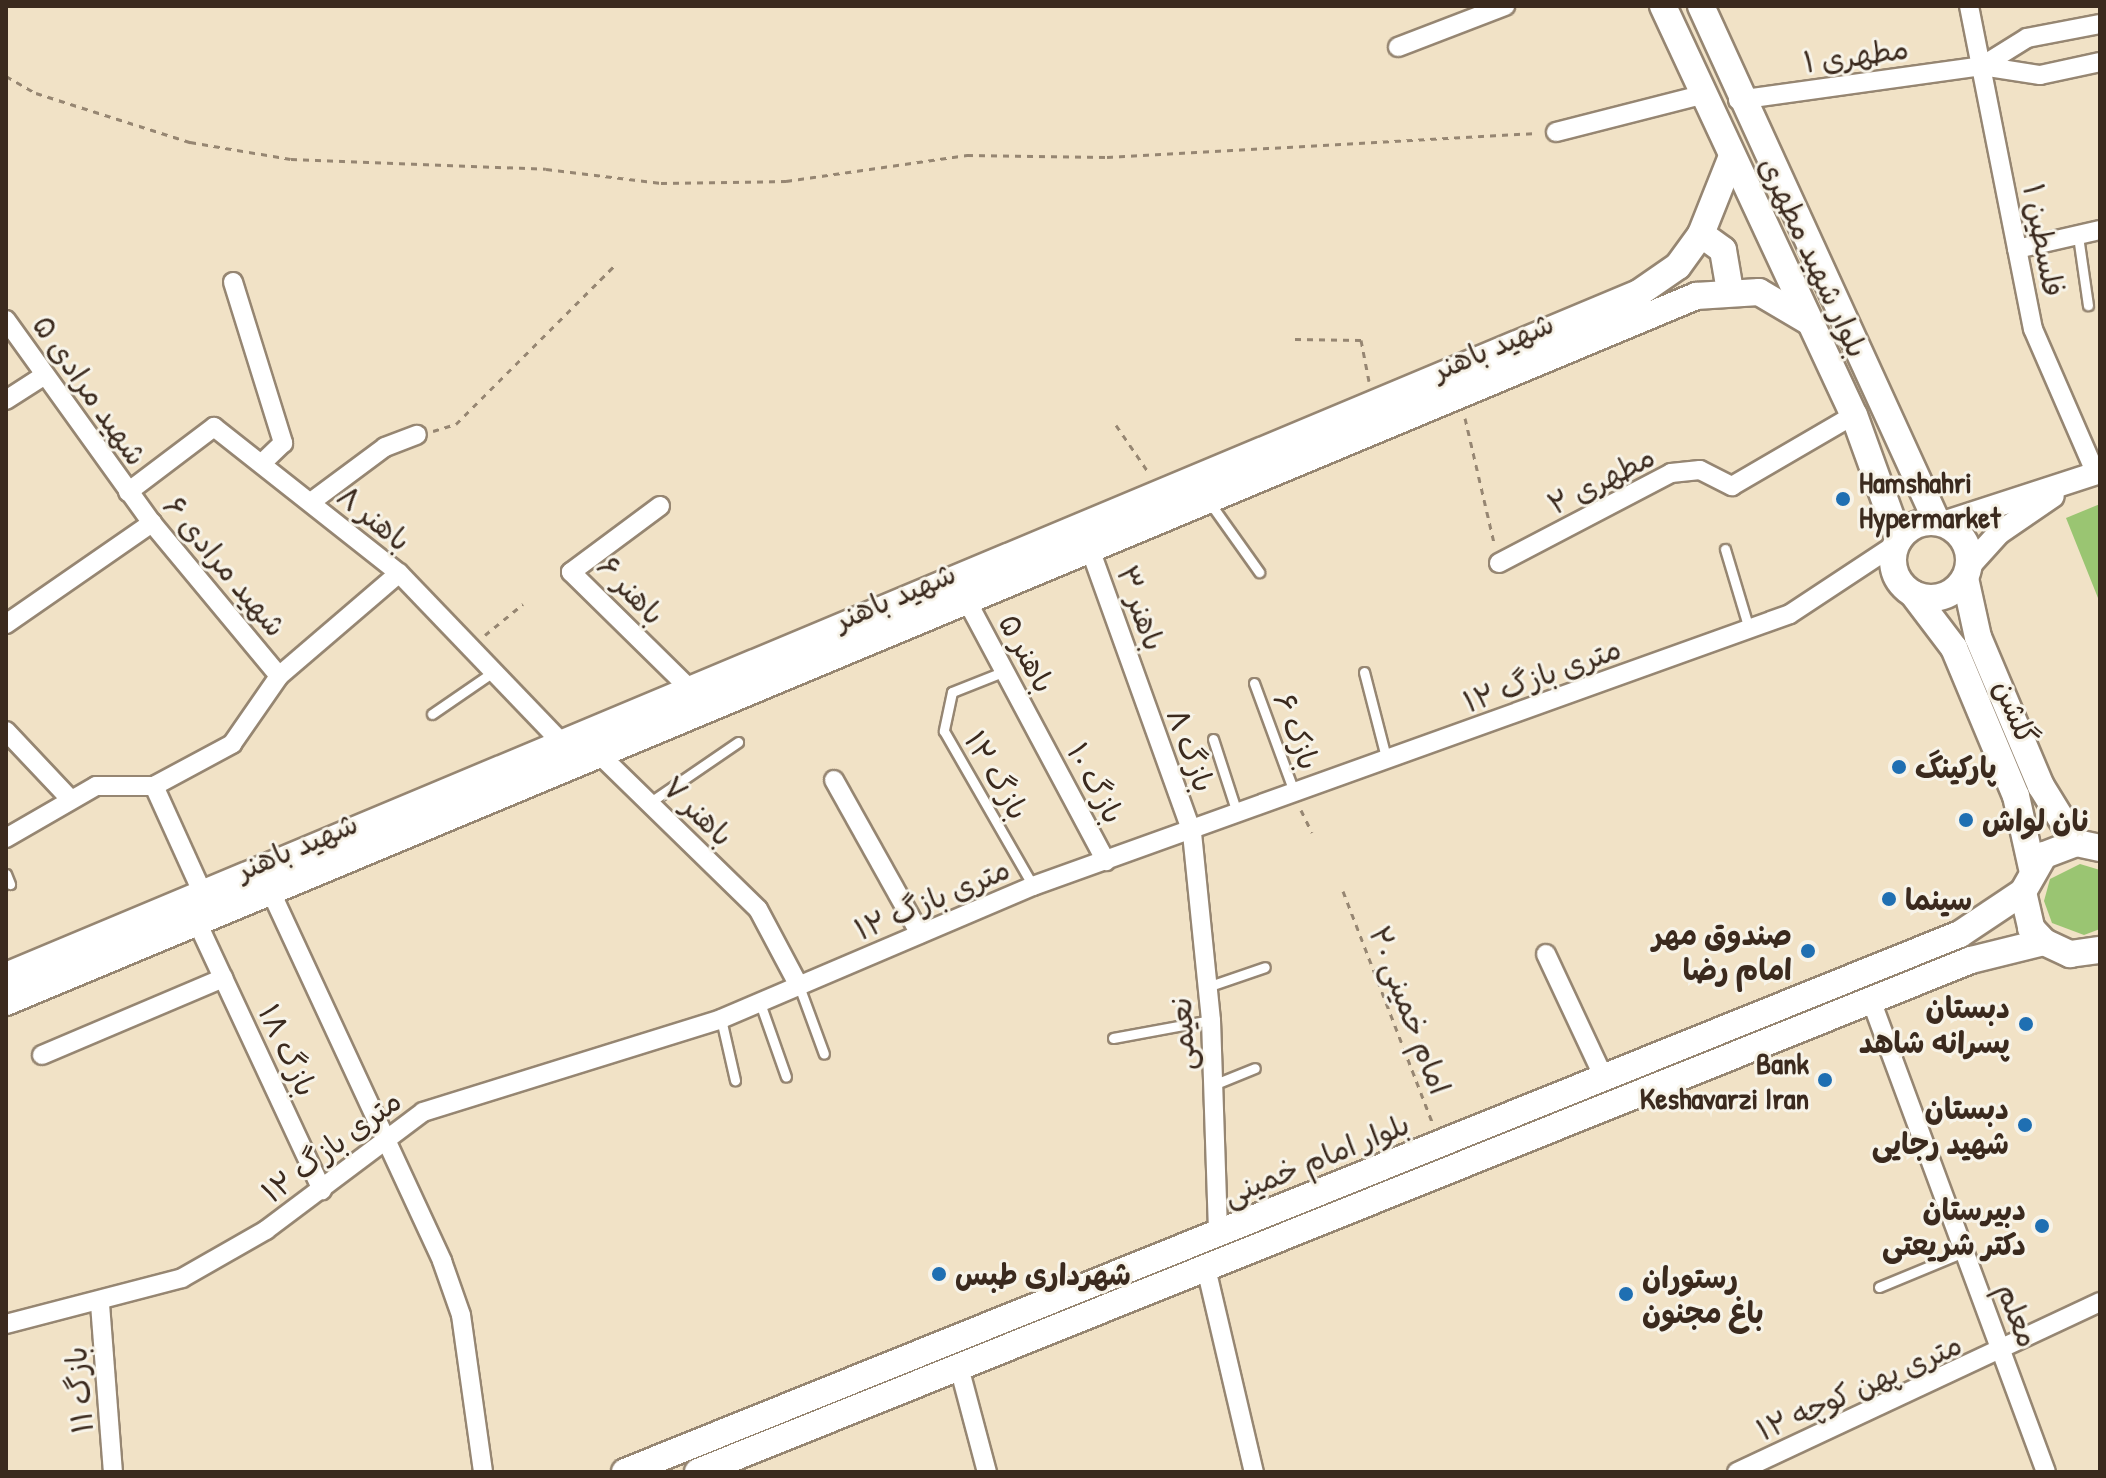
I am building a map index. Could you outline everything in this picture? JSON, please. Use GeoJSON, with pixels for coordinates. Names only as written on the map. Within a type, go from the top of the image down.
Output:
{"type":"FeatureCollection","features":[{"type":"Feature","properties":{"kind":"main road","name":"بلوار شهید مطهری"},"geometry":{"type":"LineString","coordinates":[[1663,6],[1701,95],[1854,415],[1898,541]]}},
{"type":"Feature","properties":{"kind":"main road","name":"بلوار شهید مطهری"},"geometry":{"type":"LineString","coordinates":[[1705,7],[1738,100],[1940,523]]}},
{"type":"Feature","properties":{"kind":"main road","name":"شهید باهنر"},"geometry":{"type":"LineString","coordinates":[[6,1002],[967,601],[1162,493],[1639,293],[1678,266],[1701,234],[1732,156]]}},
{"type":"Feature","properties":{"kind":"main road"},"geometry":{"type":"LineString","coordinates":[[1701,234],[1723,250],[1730,291]]}},
{"type":"Feature","properties":{"kind":"main road","name":"شهید باهنر"},"geometry":{"type":"LineString","coordinates":[[6,976],[690,689],[1085,538],[1209,500],[1696,296],[1730,291],[1759,292],[1810,322]]}},
{"type":"Feature","properties":{"kind":"main road"},"geometry":{"type":"LineString","coordinates":[[1940,523],[1967,545],[1967,572],[1936,598],[1913,594],[1896,576],[1898,541],[1916,525],[1940,523]]}},
{"type":"Feature","properties":{"kind":"main road","name":"گلشن"},"geometry":{"type":"LineString","coordinates":[[1967,572],[1978,637],[2041,786],[2088,846]]}},
{"type":"Feature","properties":{"kind":"main road","name":"گلشن"},"geometry":{"type":"LineString","coordinates":[[1913,594],[1954,648],[2016,796],[2027,880],[2024,911],[2044,942]]}},
{"type":"Feature","properties":{"kind":"main road","name":"بلوار امام خمینی"},"geometry":{"type":"LineString","coordinates":[[625,1472],[1960,934],[2027,880],[2059,847],[2088,846]]}},
{"type":"Feature","properties":{"kind":"main road"},"geometry":{"type":"LineString","coordinates":[[2044,942],[2070,954],[2100,950]]}},
{"type":"Feature","properties":{"kind":"main road","name":"بلوار امام خمینی"},"geometry":{"type":"LineString","coordinates":[[698,1472],[1971,960],[2044,942]]}},
{"type":"Feature","properties":{"kind":"main road"},"geometry":{"type":"LineString","coordinates":[[715,1436],[725,1461]]}},
{"type":"Feature","properties":{"kind":"street"},"geometry":{"type":"LineString","coordinates":[[1398,47],[1505,6]]}},
{"type":"Feature","properties":{"kind":"street","name":"فلسطین ۱"},"geometry":{"type":"LineString","coordinates":[[1969,6],[2033,329],[2098,473]]}},
{"type":"Feature","properties":{"kind":"street","name":"مطهری ۱"},"geometry":{"type":"LineString","coordinates":[[1982,66],[2027,38],[2100,24]]}},
{"type":"Feature","properties":{"kind":"street","name":"مطهری ۱"},"geometry":{"type":"LineString","coordinates":[[1738,100],[1982,66],[2040,75],[2100,62]]}},
{"type":"Feature","properties":{"kind":"street"},"geometry":{"type":"LineString","coordinates":[[1556,132],[1701,95]]}},
{"type":"Feature","properties":{"kind":"street"},"geometry":{"type":"LineString","coordinates":[[2017,249],[2100,230]]}},
{"type":"Feature","properties":{"kind":"street"},"geometry":{"type":"LineString","coordinates":[[233,282],[283,443],[261,464]]}},
{"type":"Feature","properties":{"kind":"street","name":"شهید مرادی ۵"},"geometry":{"type":"LineString","coordinates":[[6,320],[128,492]]}},
{"type":"Feature","properties":{"kind":"street"},"geometry":{"type":"LineString","coordinates":[[6,400],[45,375]]}},
{"type":"Feature","properties":{"kind":"street","name":"مطهری ۲"},"geometry":{"type":"LineString","coordinates":[[1499,563],[1671,473],[1700,470],[1732,486],[1854,415]]}},
{"type":"Feature","properties":{"kind":"street","name":"باهنر ۸"},"geometry":{"type":"LineString","coordinates":[[128,492],[214,427],[399,573],[562,743]]}},
{"type":"Feature","properties":{"kind":"street"},"geometry":{"type":"LineString","coordinates":[[311,502],[385,447],[417,435]]}},
{"type":"Feature","properties":{"kind":"street"},"geometry":{"type":"LineString","coordinates":[[1940,523],[2098,473]]}},
{"type":"Feature","properties":{"kind":"street"},"geometry":{"type":"LineString","coordinates":[[1967,572],[1999,533],[2074,482]]}},
{"type":"Feature","properties":{"kind":"street","name":"شهید مرادی ۶"},"geometry":{"type":"LineString","coordinates":[[128,492],[279,676]]}},
{"type":"Feature","properties":{"kind":"street","name":"باهنر ۶"},"geometry":{"type":"LineString","coordinates":[[660,506],[571,572],[690,689]]}},
{"type":"Feature","properties":{"kind":"street"},"geometry":{"type":"LineString","coordinates":[[6,624],[152,523]]}},
{"type":"Feature","properties":{"kind":"street","name":"باهنر ۳"},"geometry":{"type":"LineString","coordinates":[[1085,538],[1139,686]]}},
{"type":"Feature","properties":{"kind":"street","name":"۱۲ متری بازگ"},"geometry":{"type":"LineString","coordinates":[[6,1324],[100,1304],[182,1278],[322,1190],[423,1112],[467,1095],[721,1019],[1033,886],[1192,833],[1790,614],[1898,541]]}},
{"type":"Feature","properties":{"kind":"street"},"geometry":{"type":"LineString","coordinates":[[6,838],[70,799],[117,781],[154,786],[232,744],[279,676],[399,573]]}},
{"type":"Feature","properties":{"kind":"street","name":"باهنر ۵"},"geometry":{"type":"LineString","coordinates":[[967,601],[1037,731]]}},
{"type":"Feature","properties":{"kind":"street","name":"بازگ ۸"},"geometry":{"type":"LineString","coordinates":[[1139,686],[1192,833]]}},
{"type":"Feature","properties":{"kind":"street"},"geometry":{"type":"LineString","coordinates":[[6,731],[70,799]]}},
{"type":"Feature","properties":{"kind":"street","name":"بازگ ۱۰"},"geometry":{"type":"LineString","coordinates":[[1037,731],[1106,861]]}},
{"type":"Feature","properties":{"kind":"street","name":"باهنر ۷"},"geometry":{"type":"LineString","coordinates":[[599,754],[758,909],[799,986]]}},
{"type":"Feature","properties":{"kind":"street"},"geometry":{"type":"LineString","coordinates":[[834,780],[920,934]]}},
{"type":"Feature","properties":{"kind":"street"},"geometry":{"type":"LineString","coordinates":[[154,786],[203,894]]}},
{"type":"Feature","properties":{"kind":"street","name":"نعیمی"},"geometry":{"type":"LineString","coordinates":[[1192,833],[1211,1020],[1218,1233]]}},
{"type":"Feature","properties":{"kind":"street"},"geometry":{"type":"LineString","coordinates":[[271,892],[461,1315],[483,1472]]}},
{"type":"Feature","properties":{"kind":"street","name":"بازگ ۱۸"},"geometry":{"type":"LineString","coordinates":[[197,922],[322,1190]]}},
{"type":"Feature","properties":{"kind":"street"},"geometry":{"type":"LineString","coordinates":[[1546,954],[1604,1078]]}},
{"type":"Feature","properties":{"kind":"street"},"geometry":{"type":"LineString","coordinates":[[42,1055],[223,978]]}},
{"type":"Feature","properties":{"kind":"street","name":"معلم"},"geometry":{"type":"LineString","coordinates":[[1871,1000],[2046,1472]]}},
{"type":"Feature","properties":{"kind":"street"},"geometry":{"type":"LineString","coordinates":[[1206,1268],[1254,1472]]}},
{"type":"Feature","properties":{"kind":"street","name":"۱۲ متری پهن کوچه"},"geometry":{"type":"LineString","coordinates":[[1737,1472],[2004,1353],[2100,1302]]}},
{"type":"Feature","properties":{"kind":"street","name":"بازگ ۱۱"},"geometry":{"type":"LineString","coordinates":[[100,1304],[113,1472]]}},
{"type":"Feature","properties":{"kind":"street"},"geometry":{"type":"LineString","coordinates":[[959,1367],[987,1472]]}},
{"type":"Feature","properties":{"kind":"lane"},"geometry":{"type":"LineString","coordinates":[[2078,236],[2088,305]]}},
{"type":"Feature","properties":{"kind":"lane"},"geometry":{"type":"LineString","coordinates":[[1209,500],[1259,572]]}},
{"type":"Feature","properties":{"kind":"lane"},"geometry":{"type":"LineString","coordinates":[[1725,549],[1749,629]]}},
{"type":"Feature","properties":{"kind":"lane","name":"بازگ ۱۲"},"geometry":{"type":"LineString","coordinates":[[1005,671],[952,692],[944,731],[1033,886]]}},
{"type":"Feature","properties":{"kind":"lane"},"geometry":{"type":"LineString","coordinates":[[432,714],[493,672]]}},
{"type":"Feature","properties":{"kind":"lane"},"geometry":{"type":"LineString","coordinates":[[1364,672],[1387,761]]}},
{"type":"Feature","properties":{"kind":"lane","name":"بازک ۶"},"geometry":{"type":"LineString","coordinates":[[1254,683],[1295,795]]}},
{"type":"Feature","properties":{"kind":"lane"},"geometry":{"type":"LineString","coordinates":[[1213,739],[1238,816]]}},
{"type":"Feature","properties":{"kind":"lane"},"geometry":{"type":"LineString","coordinates":[[649,803],[738,742]]}},
{"type":"Feature","properties":{"kind":"lane"},"geometry":{"type":"LineString","coordinates":[[6,874],[10,884]]}},
{"type":"Feature","properties":{"kind":"lane"},"geometry":{"type":"LineString","coordinates":[[1207,987],[1265,967]]}},
{"type":"Feature","properties":{"kind":"lane"},"geometry":{"type":"LineString","coordinates":[[799,986],[824,1054]]}},
{"type":"Feature","properties":{"kind":"lane"},"geometry":{"type":"LineString","coordinates":[[760,1003],[786,1077]]}},
{"type":"Feature","properties":{"kind":"lane"},"geometry":{"type":"LineString","coordinates":[[721,1019],[735,1080]]}},
{"type":"Feature","properties":{"kind":"lane"},"geometry":{"type":"LineString","coordinates":[[1113,1038],[1211,1020]]}},
{"type":"Feature","properties":{"kind":"lane"},"geometry":{"type":"LineString","coordinates":[[1213,1085],[1255,1068]]}},
{"type":"Feature","properties":{"kind":"lane"},"geometry":{"type":"LineString","coordinates":[[1879,1287],[1964,1252]]}},
{"type":"Feature","properties":{"kind":"path"},"geometry":{"type":"LineString","coordinates":[[6,76],[36,93],[218,147],[291,159],[546,169],[661,183],[786,181],[967,155],[1107,157],[1556,132]]}},
{"type":"Feature","properties":{"kind":"path"},"geometry":{"type":"LineString","coordinates":[[417,435],[456,424],[614,266]]}},
{"type":"Feature","properties":{"kind":"path"},"geometry":{"type":"LineString","coordinates":[[1295,339],[1361,340],[1374,404]]}},
{"type":"Feature","properties":{"kind":"path"},"geometry":{"type":"LineString","coordinates":[[1459,395],[1499,563]]}},
{"type":"Feature","properties":{"kind":"path"},"geometry":{"type":"LineString","coordinates":[[1116,425],[1162,493]]}},
{"type":"Feature","properties":{"kind":"path"},"geometry":{"type":"LineString","coordinates":[[470,647],[523,604]]}},
{"type":"Feature","properties":{"kind":"path"},"geometry":{"type":"LineString","coordinates":[[1295,795],[1312,833]]}},
{"type":"Feature","properties":{"kind":"path","name":"امام خمینی ۲۰"},"geometry":{"type":"LineString","coordinates":[[1343,891],[1440,1144]]}},
{"type":"Feature","properties":{"kind":"green space"},"geometry":{"type":"Polygon","coordinates":[[[2100,504],[2100,603],[2066,518],[2100,504]]]}},
{"type":"Feature","properties":{"kind":"green space"},"geometry":{"type":"Polygon","coordinates":[[[2080,864],[2100,870],[2100,929],[2084,935],[2052,923],[2044,901],[2050,879],[2080,864]]]}},
{"type":"Feature","properties":{"kind":"place","name":"Hamshahri Hypermarket"},"geometry":{"type":"Point","coordinates":[1843,499]}},
{"type":"Feature","properties":{"kind":"place","name":"پارکینگ"},"geometry":{"type":"Point","coordinates":[1899,767]}},
{"type":"Feature","properties":{"kind":"place","name":"نان لواش"},"geometry":{"type":"Point","coordinates":[1966,820]}},
{"type":"Feature","properties":{"kind":"place","name":"سینما"},"geometry":{"type":"Point","coordinates":[1889,899]}},
{"type":"Feature","properties":{"kind":"place","name":"صندوق مهر امام رضا"},"geometry":{"type":"Point","coordinates":[1808,951]}},
{"type":"Feature","properties":{"kind":"place","name":"دبستان پسرانه شاهد"},"geometry":{"type":"Point","coordinates":[2026,1024]}},
{"type":"Feature","properties":{"kind":"place","name":"Bank Keshavarzi Iran"},"geometry":{"type":"Point","coordinates":[1825,1080]}},
{"type":"Feature","properties":{"kind":"place","name":"دبستان شهید رجایی"},"geometry":{"type":"Point","coordinates":[2025,1125]}},
{"type":"Feature","properties":{"kind":"place","name":"دبیرستان دکتر شریعتی"},"geometry":{"type":"Point","coordinates":[2042,1226]}},
{"type":"Feature","properties":{"kind":"place","name":"شهرداری طبس"},"geometry":{"type":"Point","coordinates":[939,1274]}},
{"type":"Feature","properties":{"kind":"place","name":"رستوران باغ مجنون"},"geometry":{"type":"Point","coordinates":[1626,1294]}}]}
